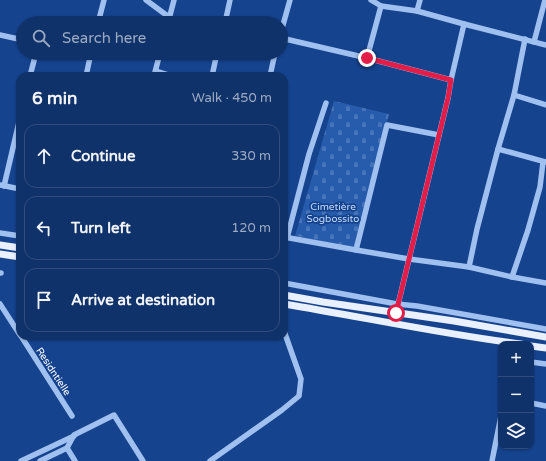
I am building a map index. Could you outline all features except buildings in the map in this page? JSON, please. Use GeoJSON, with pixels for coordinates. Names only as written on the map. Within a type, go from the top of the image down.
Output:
{"type":"FeatureCollection","features":[{"type":"Feature","properties":{"kind":"main road"},"geometry":{"type":"LineString","coordinates":[[0,245],[16,247]]}},
{"type":"Feature","properties":{"kind":"main road"},"geometry":{"type":"LineString","coordinates":[[0,254],[16,256]]}},
{"type":"Feature","properties":{"kind":"main road"},"geometry":{"type":"LineString","coordinates":[[288,296],[454,321],[546,337]]}},
{"type":"Feature","properties":{"kind":"main road"},"geometry":{"type":"LineString","coordinates":[[288,305],[498,342]]}},
{"type":"Feature","properties":{"kind":"main road"},"geometry":{"type":"LineString","coordinates":[[505,341],[509,331]]}},
{"type":"Feature","properties":{"kind":"main road"},"geometry":{"type":"LineString","coordinates":[[534,346],[546,348]]}},
{"type":"Feature","properties":{"kind":"street"},"geometry":{"type":"LineString","coordinates":[[100,16],[104,0]]}},
{"type":"Feature","properties":{"kind":"street"},"geometry":{"type":"LineString","coordinates":[[146,0],[164,16]]}},
{"type":"Feature","properties":{"kind":"street"},"geometry":{"type":"LineString","coordinates":[[170,16],[174,0]]}},
{"type":"Feature","properties":{"kind":"street"},"geometry":{"type":"LineString","coordinates":[[227,16],[230,0]]}},
{"type":"Feature","properties":{"kind":"street"},"geometry":{"type":"LineString","coordinates":[[286,16],[290,0]]}},
{"type":"Feature","properties":{"kind":"street"},"geometry":{"type":"LineString","coordinates":[[371,0],[382,6],[417,11],[546,45]]}},
{"type":"Feature","properties":{"kind":"street"},"geometry":{"type":"LineString","coordinates":[[417,11],[420,0]]}},
{"type":"Feature","properties":{"kind":"street"},"geometry":{"type":"LineString","coordinates":[[534,42],[545,0]]}},
{"type":"Feature","properties":{"kind":"street"},"geometry":{"type":"LineString","coordinates":[[367,58],[382,6]]}},
{"type":"Feature","properties":{"kind":"street"},"geometry":{"type":"LineString","coordinates":[[396,313],[448,98],[464,24]]}},
{"type":"Feature","properties":{"kind":"street"},"geometry":{"type":"LineString","coordinates":[[0,35],[16,38]]}},
{"type":"Feature","properties":{"kind":"street"},"geometry":{"type":"LineString","coordinates":[[469,267],[477,229],[514,95],[525,39]]}},
{"type":"Feature","properties":{"kind":"street"},"geometry":{"type":"LineString","coordinates":[[288,40],[451,80]]}},
{"type":"Feature","properties":{"kind":"street"},"geometry":{"type":"LineString","coordinates":[[31,72],[34,60]]}},
{"type":"Feature","properties":{"kind":"street"},"geometry":{"type":"LineString","coordinates":[[87,72],[90,60]]}},
{"type":"Feature","properties":{"kind":"street"},"geometry":{"type":"LineString","coordinates":[[155,72],[158,60]]}},
{"type":"Feature","properties":{"kind":"street"},"geometry":{"type":"LineString","coordinates":[[213,72],[215,60]]}},
{"type":"Feature","properties":{"kind":"street"},"geometry":{"type":"LineString","coordinates":[[271,72],[274,60]]}},
{"type":"Feature","properties":{"kind":"street"},"geometry":{"type":"LineString","coordinates":[[514,95],[546,105]]}},
{"type":"Feature","properties":{"kind":"street"},"geometry":{"type":"LineString","coordinates":[[288,230],[309,154],[326,104]]}},
{"type":"Feature","properties":{"kind":"street"},"geometry":{"type":"LineString","coordinates":[[356,250],[387,125],[439,135]]}},
{"type":"Feature","properties":{"kind":"street"},"geometry":{"type":"LineString","coordinates":[[16,133],[2,186],[16,188]]}},
{"type":"Feature","properties":{"kind":"street"},"geometry":{"type":"LineString","coordinates":[[498,149],[545,162],[540,187],[528,230],[512,277]]}},
{"type":"Feature","properties":{"kind":"street"},"geometry":{"type":"LineString","coordinates":[[0,233],[16,235]]}},
{"type":"Feature","properties":{"kind":"street"},"geometry":{"type":"LineString","coordinates":[[288,237],[409,259],[469,267],[546,283]]}},
{"type":"Feature","properties":{"kind":"street"},"geometry":{"type":"LineString","coordinates":[[288,284],[546,329]]}},
{"type":"Feature","properties":{"kind":"street","name":"Residntielle"},"geometry":{"type":"LineString","coordinates":[[0,304],[16,330]]}},
{"type":"Feature","properties":{"kind":"street","name":"Residntielle"},"geometry":{"type":"LineString","coordinates":[[23,340],[72,416]]}},
{"type":"Feature","properties":{"kind":"street"},"geometry":{"type":"LineString","coordinates":[[210,461],[282,410],[299,396],[301,379],[287,340]]}},
{"type":"Feature","properties":{"kind":"street"},"geometry":{"type":"LineString","coordinates":[[534,362],[546,364]]}},
{"type":"Feature","properties":{"kind":"street"},"geometry":{"type":"LineString","coordinates":[[534,404],[546,406]]}},
{"type":"Feature","properties":{"kind":"street"},"geometry":{"type":"LineString","coordinates":[[21,461],[114,415],[143,461]]}},
{"type":"Feature","properties":{"kind":"street"},"geometry":{"type":"LineString","coordinates":[[492,461],[498,431]]}},
{"type":"Feature","properties":{"kind":"street"},"geometry":{"type":"LineString","coordinates":[[40,461],[67,448],[74,435]]}},
{"type":"Feature","properties":{"kind":"street"},"geometry":{"type":"LineString","coordinates":[[67,448],[75,461]]}},
{"type":"Feature","properties":{"kind":"green space","name":"Cimetière Sogbossito"},"geometry":{"type":"Polygon","coordinates":[[[334,101],[389,114],[355,248],[295,236],[334,101]]]}},
{"type":"Feature","properties":{"kind":"route"},"geometry":{"type":"LineString","coordinates":[[367,58],[451,80],[448,98],[396,313]]}}]}
